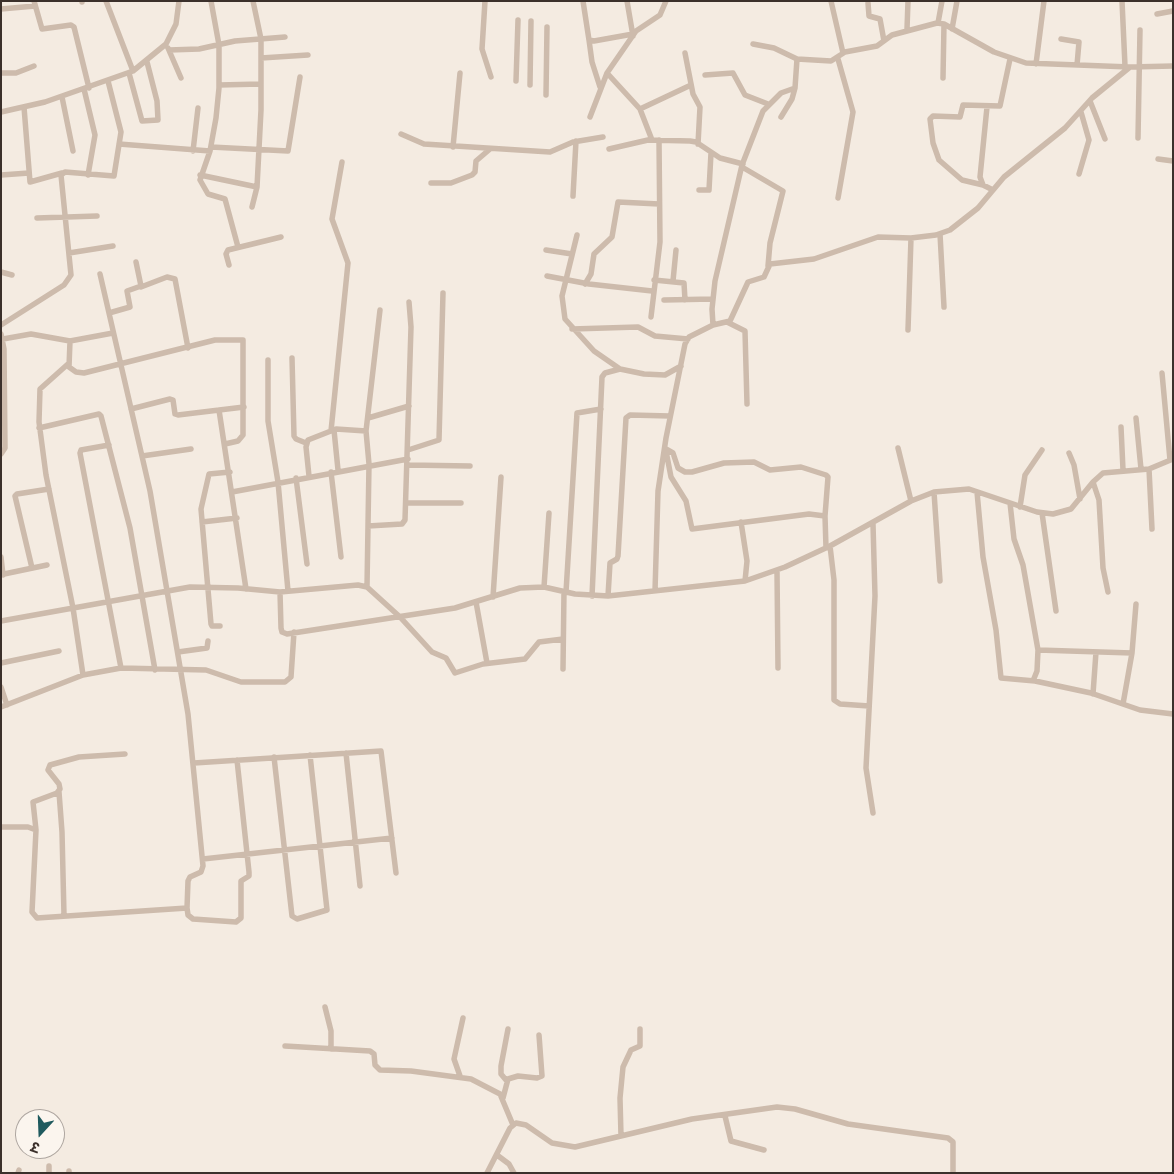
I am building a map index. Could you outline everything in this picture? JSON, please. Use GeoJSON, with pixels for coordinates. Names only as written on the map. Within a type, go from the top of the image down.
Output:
{"type":"FeatureCollection","features":[{"type":"Feature","properties":{"kind":"street"},"geometry":{"type":"LineString","coordinates":[[106,1],[131,72],[142,121],[158,120],[157,101],[147,62]]}},
{"type":"Feature","properties":{"kind":"street"},"geometry":{"type":"LineString","coordinates":[[1,112],[62,97],[131,72],[168,47],[176,24],[179,1]]}},
{"type":"Feature","properties":{"kind":"street"},"geometry":{"type":"LineString","coordinates":[[211,1],[219,45],[218,85],[210,149],[200,180],[208,194],[225,199],[238,247]]}},
{"type":"Feature","properties":{"kind":"street"},"geometry":{"type":"LineString","coordinates":[[252,207],[257,187],[261,84],[261,39],[253,1]]}},
{"type":"Feature","properties":{"kind":"street"},"geometry":{"type":"LineString","coordinates":[[485,1],[482,49],[491,77]]}},
{"type":"Feature","properties":{"kind":"street"},"geometry":{"type":"LineString","coordinates":[[583,1],[592,62],[600,87]]}},
{"type":"Feature","properties":{"kind":"street"},"geometry":{"type":"LineString","coordinates":[[627,1],[633,35]]}},
{"type":"Feature","properties":{"kind":"street"},"geometry":{"type":"LineString","coordinates":[[590,116],[607,72],[638,28],[660,16],[666,1]]}},
{"type":"Feature","properties":{"kind":"street"},"geometry":{"type":"LineString","coordinates":[[831,1],[843,53]]}},
{"type":"Feature","properties":{"kind":"street"},"geometry":{"type":"LineString","coordinates":[[907,29],[908,1]]}},
{"type":"Feature","properties":{"kind":"street"},"geometry":{"type":"LineString","coordinates":[[942,1],[943,78]]}},
{"type":"Feature","properties":{"kind":"street"},"geometry":{"type":"LineString","coordinates":[[952,29],[957,1]]}},
{"type":"Feature","properties":{"kind":"street"},"geometry":{"type":"LineString","coordinates":[[1036,64],[1044,1]]}},
{"type":"Feature","properties":{"kind":"street"},"geometry":{"type":"LineString","coordinates":[[1122,1],[1128,66]]}},
{"type":"Feature","properties":{"kind":"street"},"geometry":{"type":"LineString","coordinates":[[1,10],[34,4],[42,29],[74,27],[95,135],[88,175]]}},
{"type":"Feature","properties":{"kind":"street"},"geometry":{"type":"LineString","coordinates":[[868,4],[869,16],[880,20],[884,41]]}},
{"type":"Feature","properties":{"kind":"street"},"geometry":{"type":"LineString","coordinates":[[1157,14],[1173,11]]}},
{"type":"Feature","properties":{"kind":"street"},"geometry":{"type":"LineString","coordinates":[[516,81],[518,20]]}},
{"type":"Feature","properties":{"kind":"street"},"geometry":{"type":"LineString","coordinates":[[530,85],[531,21]]}},
{"type":"Feature","properties":{"kind":"street"},"geometry":{"type":"LineString","coordinates":[[753,44],[774,48],[797,59],[829,62],[838,58],[843,53],[874,47],[892,35],[907,29],[941,24],[1010,59],[1036,64],[1173,66]]}},
{"type":"Feature","properties":{"kind":"street"},"geometry":{"type":"LineString","coordinates":[[546,27],[546,95]]}},
{"type":"Feature","properties":{"kind":"street"},"geometry":{"type":"LineString","coordinates":[[1138,138],[1140,30]]}},
{"type":"Feature","properties":{"kind":"street"},"geometry":{"type":"LineString","coordinates":[[589,40],[594,41],[633,35]]}},
{"type":"Feature","properties":{"kind":"street"},"geometry":{"type":"LineString","coordinates":[[168,47],[199,49],[235,40],[286,37]]}},
{"type":"Feature","properties":{"kind":"street"},"geometry":{"type":"LineString","coordinates":[[1061,39],[1079,42],[1077,65]]}},
{"type":"Feature","properties":{"kind":"street"},"geometry":{"type":"LineString","coordinates":[[168,47],[181,78]]}},
{"type":"Feature","properties":{"kind":"street"},"geometry":{"type":"LineString","coordinates":[[685,53],[691,85],[701,110],[698,144]]}},
{"type":"Feature","properties":{"kind":"street"},"geometry":{"type":"LineString","coordinates":[[261,58],[308,55]]}},
{"type":"Feature","properties":{"kind":"street"},"geometry":{"type":"LineString","coordinates":[[838,58],[852,112],[838,198]]}},
{"type":"Feature","properties":{"kind":"street"},"geometry":{"type":"LineString","coordinates":[[781,117],[792,99],[795,88],[797,59]]}},
{"type":"Feature","properties":{"kind":"street"},"geometry":{"type":"LineString","coordinates":[[993,190],[983,185],[962,180],[940,160],[933,143],[930,121],[933,116],[960,117],[963,105],[1000,106],[1010,59]]}},
{"type":"Feature","properties":{"kind":"street"},"geometry":{"type":"LineString","coordinates":[[1,73],[21,72],[34,66]]}},
{"type":"Feature","properties":{"kind":"street"},"geometry":{"type":"LineString","coordinates":[[768,266],[814,259],[878,237],[911,238],[940,234],[960,225],[1004,177],[1065,128],[1090,101],[1128,66]]}},
{"type":"Feature","properties":{"kind":"street"},"geometry":{"type":"LineString","coordinates":[[607,72],[640,110],[652,140]]}},
{"type":"Feature","properties":{"kind":"street"},"geometry":{"type":"LineString","coordinates":[[453,147],[460,73]]}},
{"type":"Feature","properties":{"kind":"street"},"geometry":{"type":"LineString","coordinates":[[706,75],[733,73],[745,95],[768,104]]}},
{"type":"Feature","properties":{"kind":"street"},"geometry":{"type":"LineString","coordinates":[[119,144],[193,151],[210,149],[288,151],[300,77]]}},
{"type":"Feature","properties":{"kind":"street"},"geometry":{"type":"LineString","coordinates":[[24,107],[29,173],[32,182],[62,173],[113,177],[120,130],[108,81]]}},
{"type":"Feature","properties":{"kind":"street"},"geometry":{"type":"LineString","coordinates":[[218,85],[261,84]]}},
{"type":"Feature","properties":{"kind":"street"},"geometry":{"type":"LineString","coordinates":[[640,110],[691,85]]}},
{"type":"Feature","properties":{"kind":"street"},"geometry":{"type":"LineString","coordinates":[[713,325],[713,299],[742,165],[763,111],[780,93],[795,88]]}},
{"type":"Feature","properties":{"kind":"street"},"geometry":{"type":"LineString","coordinates":[[62,97],[73,150]]}},
{"type":"Feature","properties":{"kind":"street"},"geometry":{"type":"LineString","coordinates":[[1090,101],[1105,139]]}},
{"type":"Feature","properties":{"kind":"street"},"geometry":{"type":"LineString","coordinates":[[983,185],[980,177],[987,107]]}},
{"type":"Feature","properties":{"kind":"street"},"geometry":{"type":"LineString","coordinates":[[193,151],[198,108]]}},
{"type":"Feature","properties":{"kind":"street"},"geometry":{"type":"LineString","coordinates":[[1079,174],[1089,140],[1081,112]]}},
{"type":"Feature","properties":{"kind":"street"},"geometry":{"type":"LineString","coordinates":[[401,134],[424,144],[550,152],[576,141],[603,137]]}},
{"type":"Feature","properties":{"kind":"street"},"geometry":{"type":"LineString","coordinates":[[609,150],[652,140],[690,141],[711,153],[742,165],[783,191],[770,243],[768,266],[764,277],[748,282],[728,322]]}},
{"type":"Feature","properties":{"kind":"street"},"geometry":{"type":"LineString","coordinates":[[651,317],[652,292],[660,242],[659,140]]}},
{"type":"Feature","properties":{"kind":"street"},"geometry":{"type":"LineString","coordinates":[[573,196],[576,141]]}},
{"type":"Feature","properties":{"kind":"street"},"geometry":{"type":"LineString","coordinates":[[431,183],[451,183],[473,174],[476,161],[490,149]]}},
{"type":"Feature","properties":{"kind":"street"},"geometry":{"type":"LineString","coordinates":[[699,190],[709,190],[711,153]]}},
{"type":"Feature","properties":{"kind":"street"},"geometry":{"type":"LineString","coordinates":[[1158,159],[1173,161]]}},
{"type":"Feature","properties":{"kind":"street"},"geometry":{"type":"LineString","coordinates":[[338,470],[332,431],[348,263],[332,219],[342,162]]}},
{"type":"Feature","properties":{"kind":"street"},"geometry":{"type":"LineString","coordinates":[[1,175],[29,173]]}},
{"type":"Feature","properties":{"kind":"street"},"geometry":{"type":"LineString","coordinates":[[1,325],[64,285],[71,275],[62,173]]}},
{"type":"Feature","properties":{"kind":"street"},"geometry":{"type":"LineString","coordinates":[[200,176],[257,187]]}},
{"type":"Feature","properties":{"kind":"street"},"geometry":{"type":"LineString","coordinates":[[585,284],[592,274],[594,254],[612,237],[618,202],[659,204]]}},
{"type":"Feature","properties":{"kind":"street"},"geometry":{"type":"LineString","coordinates":[[37,218],[97,216]]}},
{"type":"Feature","properties":{"kind":"street"},"geometry":{"type":"LineString","coordinates":[[940,234],[944,307]]}},
{"type":"Feature","properties":{"kind":"street"},"geometry":{"type":"LineString","coordinates":[[577,235],[562,296],[566,323],[594,351],[620,369],[661,375],[681,366]]}},
{"type":"Feature","properties":{"kind":"street"},"geometry":{"type":"LineString","coordinates":[[229,265],[226,252],[238,247],[281,237]]}},
{"type":"Feature","properties":{"kind":"street"},"geometry":{"type":"LineString","coordinates":[[908,330],[911,238]]}},
{"type":"Feature","properties":{"kind":"street"},"geometry":{"type":"LineString","coordinates":[[69,253],[113,246]]}},
{"type":"Feature","properties":{"kind":"street"},"geometry":{"type":"LineString","coordinates":[[546,250],[572,254]]}},
{"type":"Feature","properties":{"kind":"street"},"geometry":{"type":"LineString","coordinates":[[674,281],[676,250]]}},
{"type":"Feature","properties":{"kind":"street"},"geometry":{"type":"LineString","coordinates":[[136,262],[140,287]]}},
{"type":"Feature","properties":{"kind":"street"},"geometry":{"type":"LineString","coordinates":[[1,272],[12,275]]}},
{"type":"Feature","properties":{"kind":"street"},"geometry":{"type":"LineString","coordinates":[[100,274],[142,456],[182,671],[194,763],[202,859],[201,872],[190,876],[188,881],[187,908],[188,915],[193,919],[236,922],[240,920],[241,881],[249,874],[238,760]]}},
{"type":"Feature","properties":{"kind":"street"},"geometry":{"type":"LineString","coordinates":[[546,276],[585,284],[652,292]]}},
{"type":"Feature","properties":{"kind":"street"},"geometry":{"type":"LineString","coordinates":[[109,313],[130,308],[127,291],[167,277],[175,279],[188,348]]}},
{"type":"Feature","properties":{"kind":"street"},"geometry":{"type":"LineString","coordinates":[[654,280],[684,282],[685,300]]}},
{"type":"Feature","properties":{"kind":"street"},"geometry":{"type":"LineString","coordinates":[[408,450],[439,440],[442,293]]}},
{"type":"Feature","properties":{"kind":"street"},"geometry":{"type":"LineString","coordinates":[[664,300],[713,299]]}},
{"type":"Feature","properties":{"kind":"street"},"geometry":{"type":"LineString","coordinates":[[368,526],[404,524],[408,462],[411,327],[409,302]]}},
{"type":"Feature","properties":{"kind":"street"},"geometry":{"type":"LineString","coordinates":[[367,587],[369,464],[366,431],[380,310]]}},
{"type":"Feature","properties":{"kind":"street"},"geometry":{"type":"LineString","coordinates":[[572,329],[638,327],[655,336],[688,339],[713,325],[728,322],[745,331],[747,404]]}},
{"type":"Feature","properties":{"kind":"street"},"geometry":{"type":"LineString","coordinates":[[1,454],[5,448],[2,337],[31,334],[70,341],[113,333]]}},
{"type":"Feature","properties":{"kind":"street"},"geometry":{"type":"LineString","coordinates":[[655,591],[658,491],[670,416],[688,339]]}},
{"type":"Feature","properties":{"kind":"street"},"geometry":{"type":"LineString","coordinates":[[70,341],[68,364],[73,371],[84,373],[215,340],[243,340],[244,407],[242,437],[238,441],[225,444]]}},
{"type":"Feature","properties":{"kind":"street"},"geometry":{"type":"LineString","coordinates":[[292,358],[294,436],[296,439],[306,442],[332,431],[366,431]]}},
{"type":"Feature","properties":{"kind":"street"},"geometry":{"type":"LineString","coordinates":[[268,360],[268,421],[278,482],[288,591]]}},
{"type":"Feature","properties":{"kind":"street"},"geometry":{"type":"LineString","coordinates":[[68,364],[40,389],[38,407],[39,428],[73,608],[83,675]]}},
{"type":"Feature","properties":{"kind":"street"},"geometry":{"type":"LineString","coordinates":[[592,596],[603,375],[620,369]]}},
{"type":"Feature","properties":{"kind":"street"},"geometry":{"type":"LineString","coordinates":[[280,592],[282,630],[284,633],[294,632],[455,608],[520,588],[544,587],[592,596],[608,596],[745,581],[777,571],[828,547],[911,501],[947,489],[977,492],[1042,513],[1064,512],[1071,509],[1093,482],[1104,473],[1149,469],[1171,459],[1162,373]]}},
{"type":"Feature","properties":{"kind":"street"},"geometry":{"type":"LineString","coordinates":[[132,409],[170,398],[173,400],[177,415],[244,407]]}},
{"type":"Feature","properties":{"kind":"street"},"geometry":{"type":"LineString","coordinates":[[368,418],[409,406]]}},
{"type":"Feature","properties":{"kind":"street"},"geometry":{"type":"LineString","coordinates":[[563,669],[565,592],[578,413],[601,409]]}},
{"type":"Feature","properties":{"kind":"street"},"geometry":{"type":"LineString","coordinates":[[219,410],[237,518],[246,589]]}},
{"type":"Feature","properties":{"kind":"street"},"geometry":{"type":"LineString","coordinates":[[39,428],[99,414],[109,445],[130,528],[155,670]]}},
{"type":"Feature","properties":{"kind":"street"},"geometry":{"type":"LineString","coordinates":[[608,596],[610,563],[617,559],[618,556],[626,418],[630,415],[670,416]]}},
{"type":"Feature","properties":{"kind":"street"},"geometry":{"type":"LineString","coordinates":[[1136,418],[1141,469]]}},
{"type":"Feature","properties":{"kind":"street"},"geometry":{"type":"LineString","coordinates":[[1121,427],[1123,470]]}},
{"type":"Feature","properties":{"kind":"street"},"geometry":{"type":"LineString","coordinates":[[306,442],[309,476]]}},
{"type":"Feature","properties":{"kind":"street"},"geometry":{"type":"LineString","coordinates":[[109,445],[81,450],[80,453],[121,668]]}},
{"type":"Feature","properties":{"kind":"street"},"geometry":{"type":"LineString","coordinates":[[665,446],[675,457],[679,469],[685,472],[692,472],[724,463],[754,462],[770,470],[801,467],[825,474],[828,477],[825,516],[834,580],[834,700],[840,704],[869,706]]}},
{"type":"Feature","properties":{"kind":"street"},"geometry":{"type":"LineString","coordinates":[[665,446],[671,477],[686,501],[691,528],[809,514],[825,516]]}},
{"type":"Feature","properties":{"kind":"street"},"geometry":{"type":"LineString","coordinates":[[898,448],[911,501]]}},
{"type":"Feature","properties":{"kind":"street"},"geometry":{"type":"LineString","coordinates":[[142,456],[191,449]]}},
{"type":"Feature","properties":{"kind":"street"},"geometry":{"type":"LineString","coordinates":[[1020,507],[1025,475],[1042,450]]}},
{"type":"Feature","properties":{"kind":"street"},"geometry":{"type":"LineString","coordinates":[[1069,453],[1074,465],[1080,499]]}},
{"type":"Feature","properties":{"kind":"street"},"geometry":{"type":"LineString","coordinates":[[232,492],[369,464],[408,462],[470,466]]}},
{"type":"Feature","properties":{"kind":"street"},"geometry":{"type":"LineString","coordinates":[[1149,469],[1152,529]]}},
{"type":"Feature","properties":{"kind":"street"},"geometry":{"type":"LineString","coordinates":[[220,626],[212,626],[210,624],[209,587],[201,505],[208,476],[230,472]]}},
{"type":"Feature","properties":{"kind":"street"},"geometry":{"type":"LineString","coordinates":[[331,472],[341,558]]}},
{"type":"Feature","properties":{"kind":"street"},"geometry":{"type":"LineString","coordinates":[[493,596],[501,477]]}},
{"type":"Feature","properties":{"kind":"street"},"geometry":{"type":"LineString","coordinates":[[296,478],[307,564]]}},
{"type":"Feature","properties":{"kind":"street"},"geometry":{"type":"LineString","coordinates":[[1093,482],[1099,500],[1103,568],[1108,592]]}},
{"type":"Feature","properties":{"kind":"street"},"geometry":{"type":"LineString","coordinates":[[32,568],[15,496],[17,494],[49,489]]}},
{"type":"Feature","properties":{"kind":"street"},"geometry":{"type":"LineString","coordinates":[[934,492],[940,581]]}},
{"type":"Feature","properties":{"kind":"street"},"geometry":{"type":"LineString","coordinates":[[977,492],[983,557],[996,630],[999,676],[1004,680],[1033,681],[1093,694],[1140,710],[1173,714]]}},
{"type":"Feature","properties":{"kind":"street"},"geometry":{"type":"LineString","coordinates":[[406,504],[460,503]]}},
{"type":"Feature","properties":{"kind":"street"},"geometry":{"type":"LineString","coordinates":[[1010,503],[1014,539],[1023,565],[1038,650],[1037,671],[1033,681]]}},
{"type":"Feature","properties":{"kind":"street"},"geometry":{"type":"LineString","coordinates":[[544,587],[549,513]]}},
{"type":"Feature","properties":{"kind":"street"},"geometry":{"type":"LineString","coordinates":[[1042,513],[1056,611]]}},
{"type":"Feature","properties":{"kind":"street"},"geometry":{"type":"LineString","coordinates":[[202,522],[237,518]]}},
{"type":"Feature","properties":{"kind":"street"},"geometry":{"type":"LineString","coordinates":[[741,522],[748,561],[745,581]]}},
{"type":"Feature","properties":{"kind":"street"},"geometry":{"type":"LineString","coordinates":[[872,524],[874,596],[866,768],[872,813]]}},
{"type":"Feature","properties":{"kind":"street"},"geometry":{"type":"LineString","coordinates":[[1,556],[3,574],[46,565]]}},
{"type":"Feature","properties":{"kind":"street"},"geometry":{"type":"LineString","coordinates":[[777,571],[778,668]]}},
{"type":"Feature","properties":{"kind":"street"},"geometry":{"type":"LineString","coordinates":[[1,620],[167,590],[209,587],[280,592],[358,585],[367,587],[400,616],[432,652],[446,658],[454,673],[487,663],[525,658],[539,642],[563,639]]}},
{"type":"Feature","properties":{"kind":"street"},"geometry":{"type":"LineString","coordinates":[[476,602],[487,663]]}},
{"type":"Feature","properties":{"kind":"street"},"geometry":{"type":"LineString","coordinates":[[1123,704],[1132,653],[1136,604]]}},
{"type":"Feature","properties":{"kind":"street"},"geometry":{"type":"LineString","coordinates":[[1,687],[4,706],[83,675],[121,668],[214,672],[244,682],[285,682],[291,677],[294,632]]}},
{"type":"Feature","properties":{"kind":"street"},"geometry":{"type":"LineString","coordinates":[[178,652],[207,648],[208,641]]}},
{"type":"Feature","properties":{"kind":"street"},"geometry":{"type":"LineString","coordinates":[[1038,650],[1132,653]]}},
{"type":"Feature","properties":{"kind":"street"},"geometry":{"type":"LineString","coordinates":[[1,663],[59,651]]}},
{"type":"Feature","properties":{"kind":"street"},"geometry":{"type":"LineString","coordinates":[[1093,694],[1096,652]]}},
{"type":"Feature","properties":{"kind":"street"},"geometry":{"type":"LineString","coordinates":[[194,763],[382,752],[396,874]]}},
{"type":"Feature","properties":{"kind":"street"},"geometry":{"type":"LineString","coordinates":[[346,753],[360,886]]}},
{"type":"Feature","properties":{"kind":"street"},"geometry":{"type":"LineString","coordinates":[[64,915],[60,784],[48,770],[50,765],[79,757],[125,754]]}},
{"type":"Feature","properties":{"kind":"street"},"geometry":{"type":"LineString","coordinates":[[274,757],[283,850],[292,916],[296,919],[327,910],[310,755]]}},
{"type":"Feature","properties":{"kind":"street"},"geometry":{"type":"LineString","coordinates":[[59,792],[34,802],[36,830],[32,912],[37,918],[187,908]]}},
{"type":"Feature","properties":{"kind":"street"},"geometry":{"type":"LineString","coordinates":[[1,827],[28,827],[36,830]]}},
{"type":"Feature","properties":{"kind":"street"},"geometry":{"type":"LineString","coordinates":[[202,859],[392,838]]}},
{"type":"Feature","properties":{"kind":"street"},"geometry":{"type":"LineString","coordinates":[[325,1007],[332,1031],[331,1049]]}},
{"type":"Feature","properties":{"kind":"street"},"geometry":{"type":"LineString","coordinates":[[460,1076],[454,1058],[463,1018]]}},
{"type":"Feature","properties":{"kind":"street"},"geometry":{"type":"LineString","coordinates":[[503,1098],[506,1080],[501,1074],[501,1066],[508,1029]]}},
{"type":"Feature","properties":{"kind":"street"},"geometry":{"type":"LineString","coordinates":[[622,1136],[620,1098],[623,1066],[631,1050],[640,1046],[640,1029]]}},
{"type":"Feature","properties":{"kind":"street"},"geometry":{"type":"LineString","coordinates":[[506,1080],[518,1076],[537,1078],[542,1076],[539,1035]]}},
{"type":"Feature","properties":{"kind":"street"},"geometry":{"type":"LineString","coordinates":[[284,1046],[373,1052],[375,1065],[380,1070],[460,1076],[494,1089],[503,1098],[513,1125]]}},
{"type":"Feature","properties":{"kind":"street"},"geometry":{"type":"LineString","coordinates":[[487,1173],[513,1125],[521,1123],[552,1143],[575,1147],[692,1119],[724,1116],[762,1107],[777,1107],[795,1109],[848,1124],[948,1138],[953,1142],[953,1173]]}},
{"type":"Feature","properties":{"kind":"street"},"geometry":{"type":"LineString","coordinates":[[724,1116],[731,1141],[764,1150]]}},
{"type":"Feature","properties":{"kind":"street"},"geometry":{"type":"LineString","coordinates":[[497,1155],[509,1164],[514,1173]]}},
{"type":"Feature","properties":{"kind":"street"},"geometry":{"type":"LineString","coordinates":[[49,1166],[49,1173]]}}]}
